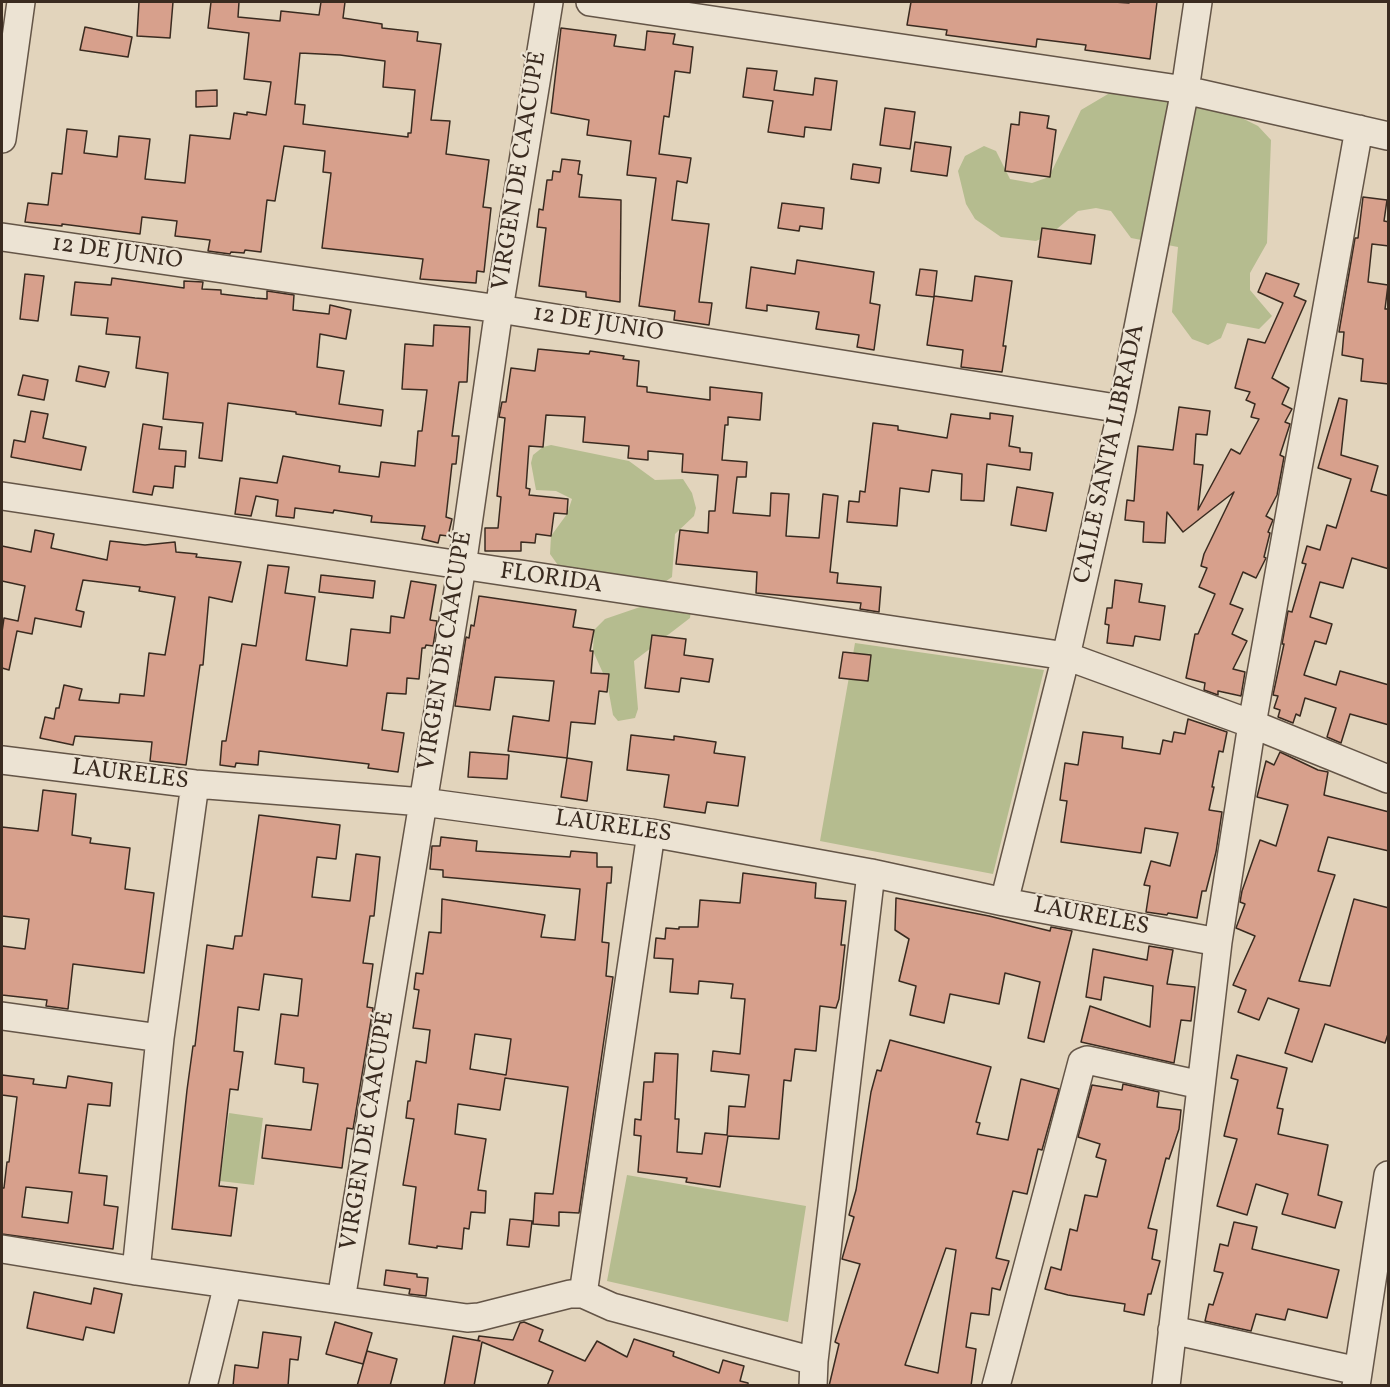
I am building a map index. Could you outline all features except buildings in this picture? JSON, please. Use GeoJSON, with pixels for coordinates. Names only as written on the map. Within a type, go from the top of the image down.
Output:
{"type":"FeatureCollection","features":[{"type":"Feature","properties":{"kind":"street"},"geometry":{"type":"LineString","coordinates":[[2,139],[21,2]]}},
{"type":"Feature","properties":{"kind":"street","name":"VIRGEN DE CAACUPÉ"},"geometry":{"type":"LineString","coordinates":[[341,1300],[462,566],[499,309],[549,2]]}},
{"type":"Feature","properties":{"kind":"street"},"geometry":{"type":"LineString","coordinates":[[590,2],[1185,90],[1389,136]]}},
{"type":"Feature","properties":{"kind":"street","name":"CALLE SANTA LIBRADA"},"geometry":{"type":"LineString","coordinates":[[1004,902],[1066,656],[1122,409],[1185,90],[1198,2]]}},
{"type":"Feature","properties":{"kind":"street"},"geometry":{"type":"LineString","coordinates":[[1166,1386],[1218,942],[1252,724],[1359,129]]}},
{"type":"Feature","properties":{"kind":"street","name":"12 DE JUNIO"},"geometry":{"type":"LineString","coordinates":[[2,237],[499,309],[1122,409]]}},
{"type":"Feature","properties":{"kind":"street","name":"FLORIDA"},"geometry":{"type":"LineString","coordinates":[[2,496],[1066,656],[1252,724],[1389,779]]}},
{"type":"Feature","properties":{"kind":"street","name":"LAURELES"},"geometry":{"type":"LineString","coordinates":[[2,760],[195,784],[423,802],[651,833],[871,873],[1004,902],[1218,942]]}},
{"type":"Feature","properties":{"kind":"street"},"geometry":{"type":"LineString","coordinates":[[136,1271],[160,1038],[195,784]]}},
{"type":"Feature","properties":{"kind":"street"},"geometry":{"type":"LineString","coordinates":[[583,1294],[651,833]]}},
{"type":"Feature","properties":{"kind":"street"},"geometry":{"type":"LineString","coordinates":[[2,1249],[136,1271],[467,1318],[570,1294],[583,1294],[612,1307],[814,1373],[871,873]]}},
{"type":"Feature","properties":{"kind":"street"},"geometry":{"type":"LineString","coordinates":[[2,1016],[160,1038]]}},
{"type":"Feature","properties":{"kind":"street"},"geometry":{"type":"LineString","coordinates":[[996,1386],[1082,1062],[1087,1060],[1201,1085]]}},
{"type":"Feature","properties":{"kind":"street"},"geometry":{"type":"LineString","coordinates":[[1172,1330],[1361,1381],[1389,1175]]}},
{"type":"Feature","properties":{"kind":"street"},"geometry":{"type":"LineString","coordinates":[[203,1386],[228,1284]]}},
{"type":"Feature","properties":{"kind":"green space"},"geometry":{"type":"Polygon","coordinates":[[[1130,81],[1185,90],[1258,126],[1271,140],[1267,243],[1250,273],[1250,290],[1272,316],[1259,329],[1227,323],[1221,338],[1208,345],[1192,339],[1172,312],[1178,247],[1131,238],[1111,211],[1096,208],[1078,211],[1051,234],[1036,241],[1001,237],[975,219],[966,204],[958,171],[965,156],[984,146],[996,151],[1010,179],[1032,183],[1049,177],[1081,110],[1130,81]]]}},
{"type":"Feature","properties":{"kind":"green space"},"geometry":{"type":"Polygon","coordinates":[[[551,445],[629,461],[655,480],[683,479],[692,493],[696,508],[694,516],[675,534],[672,577],[659,586],[560,568],[550,554],[551,536],[567,514],[572,499],[556,491],[536,490],[531,463],[533,455],[543,447],[551,445]]]}},
{"type":"Feature","properties":{"kind":"green space"},"geometry":{"type":"Polygon","coordinates":[[[663,590],[692,602],[690,618],[634,661],[638,709],[635,718],[618,721],[613,715],[607,682],[593,651],[594,630],[605,619],[640,607],[663,590]]]}},
{"type":"Feature","properties":{"kind":"green space"},"geometry":{"type":"Polygon","coordinates":[[[855,643],[1044,670],[993,874],[820,841],[855,643]]]}},
{"type":"Feature","properties":{"kind":"green space"},"geometry":{"type":"Polygon","coordinates":[[[229,1113],[263,1118],[254,1185],[220,1181],[229,1113]]]}},
{"type":"Feature","properties":{"kind":"green space"},"geometry":{"type":"Polygon","coordinates":[[[627,1175],[806,1206],[788,1322],[607,1281],[627,1175]]]}}]}
